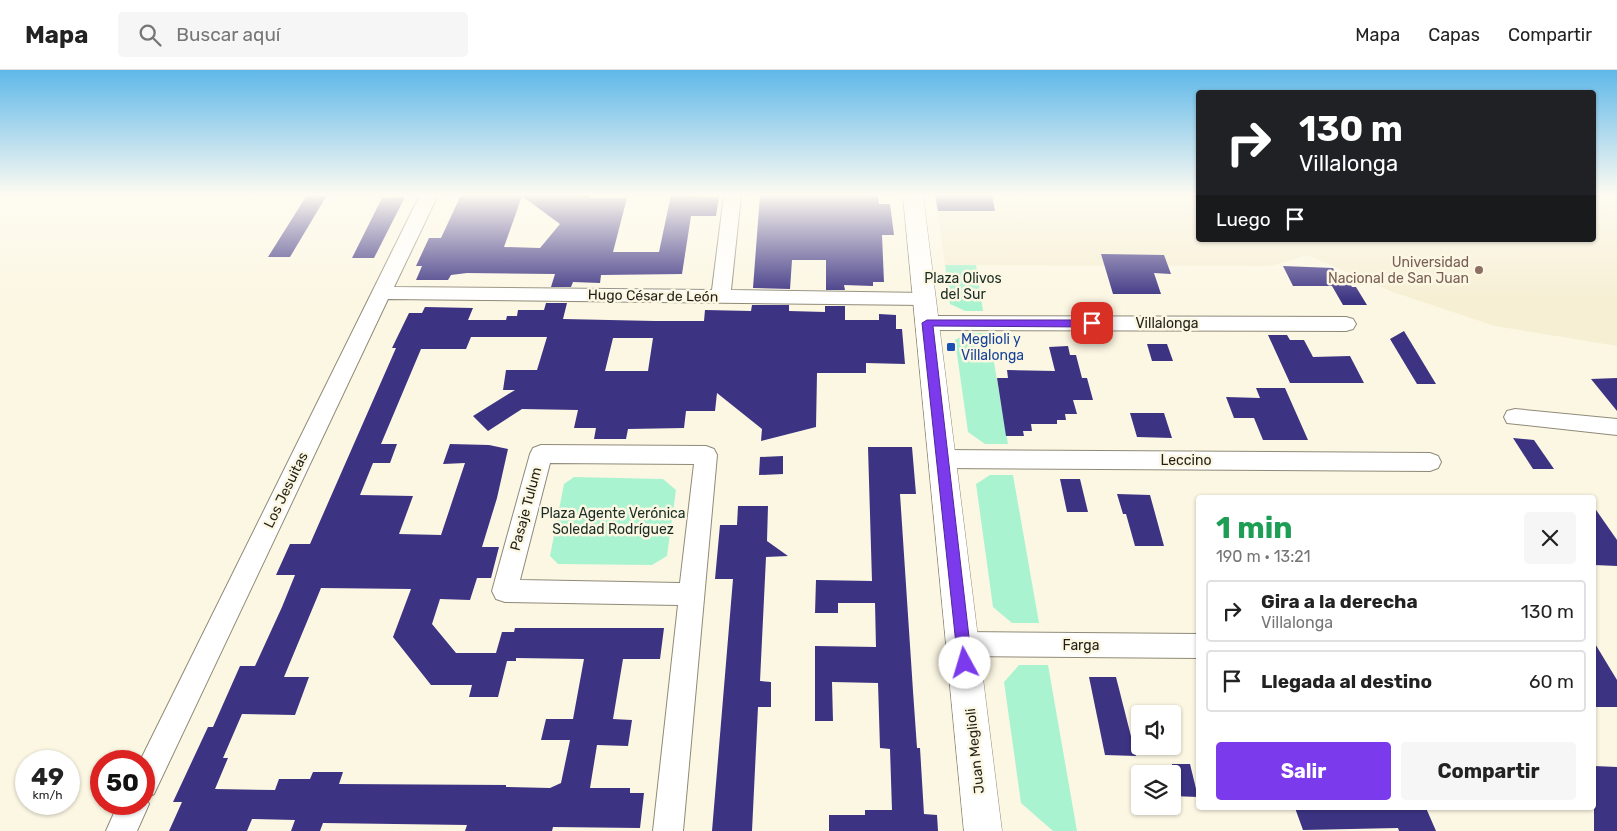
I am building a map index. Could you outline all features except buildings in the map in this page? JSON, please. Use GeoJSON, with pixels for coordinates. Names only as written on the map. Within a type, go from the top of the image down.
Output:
{"type":"FeatureCollection","features":[{"type":"Feature","properties":{"kind":"main road","name":"Juan Meglioli"},"geometry":{"type":"LineString","coordinates":[[917,231],[983,831]]}},
{"type":"Feature","properties":{"kind":"street","name":"Los Jesuitas"},"geometry":{"type":"LineString","coordinates":[[155,761],[412,231]]}},
{"type":"Feature","properties":{"kind":"street"},"geometry":{"type":"LineString","coordinates":[[721,297],[729,231]]}},
{"type":"Feature","properties":{"kind":"street","name":"Hugo César de León"},"geometry":{"type":"LineString","coordinates":[[381,293],[721,297],[926,311]]}},
{"type":"Feature","properties":{"kind":"street","name":"Villalonga"},"geometry":{"type":"LineString","coordinates":[[926,311],[1346,324]]}},
{"type":"Feature","properties":{"kind":"street"},"geometry":{"type":"LineString","coordinates":[[1515,416],[1617,427]]}},
{"type":"Feature","properties":{"kind":"street","name":"Pasaje Tulum"},"geometry":{"type":"LineString","coordinates":[[668,831],[706,455],[541,454],[505,591],[691,594]]}},
{"type":"Feature","properties":{"kind":"street","name":"Leccino"},"geometry":{"type":"LineString","coordinates":[[942,459],[1430,462]]}},
{"type":"Feature","properties":{"kind":"street","name":"Farga"},"geometry":{"type":"LineString","coordinates":[[963,644],[1196,646]]}},
{"type":"Feature","properties":{"kind":"street"},"geometry":{"type":"LineString","coordinates":[[121,831],[129,815]]}},
{"type":"Feature","properties":{"kind":"shaded area","name":"Universidad Nacional de San Juan"},"geometry":{"type":"Polygon","coordinates":[[[940,231],[1196,231],[1196,242],[1596,242],[1596,231],[1617,231],[1617,346],[1495,326],[1393,292],[1307,255],[1272,266],[945,265],[940,231]]]}},
{"type":"Feature","properties":{"kind":"green space","name":"Plaza Olivos del Sur"},"geometry":{"type":"Polygon","coordinates":[[[945,265],[976,265],[983,311],[965,311],[950,304],[945,265]]]}},
{"type":"Feature","properties":{"kind":"green space"},"geometry":{"type":"Polygon","coordinates":[[[968,333],[989,333],[1008,444],[985,444],[968,432],[955,340],[968,333]]]}},
{"type":"Feature","properties":{"kind":"green space"},"geometry":{"type":"Polygon","coordinates":[[[990,475],[1013,475],[1039,623],[1012,623],[993,607],[976,484],[990,475]]]}},
{"type":"Feature","properties":{"kind":"green space","name":"Plaza Agente Verónica Soledad Rodríguez"},"geometry":{"type":"Polygon","coordinates":[[[574,477],[663,479],[676,490],[667,556],[652,565],[558,564],[550,556],[564,484],[574,477]]]}},
{"type":"Feature","properties":{"kind":"green space"},"geometry":{"type":"Polygon","coordinates":[[[1019,665],[1048,665],[1077,831],[1053,831],[1021,803],[1004,682],[1019,665]]]}},
{"type":"Feature","properties":{"kind":"place","name":"Universidad Nacional de San Juan"},"geometry":{"type":"Point","coordinates":[1479,270]}},
{"type":"Feature","properties":{"kind":"place","name":"Meglioli y Villalonga"},"geometry":{"type":"Point","coordinates":[951,347]}},
{"type":"Feature","properties":{"kind":"route"},"geometry":{"type":"LineString","coordinates":[[965,663],[927,323],[1092,323]]}}]}
